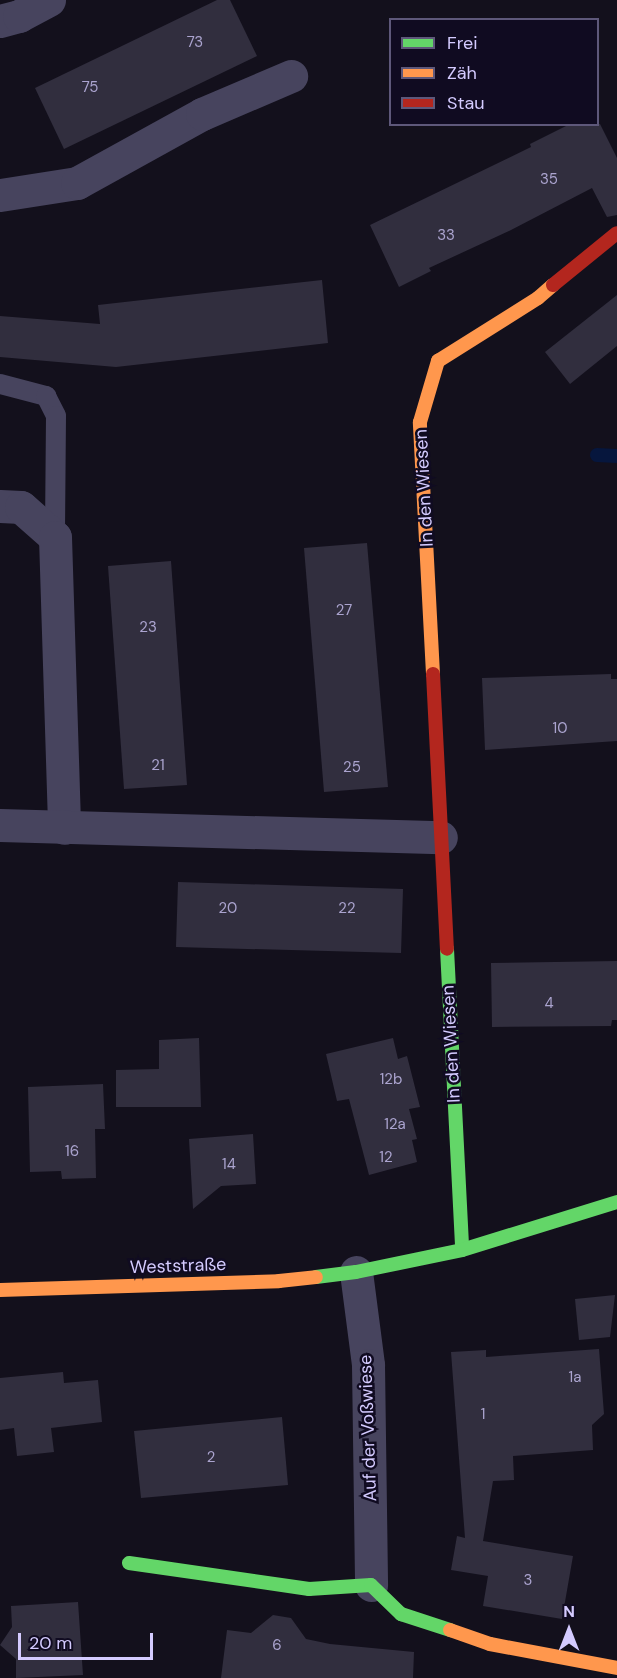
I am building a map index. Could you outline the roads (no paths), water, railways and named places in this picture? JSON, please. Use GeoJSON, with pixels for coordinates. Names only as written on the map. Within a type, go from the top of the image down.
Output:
{"type":"FeatureCollection","features":[{"type":"Feature","properties":{"kind":"street"},"geometry":{"type":"LineString","coordinates":[[0,21],[19,16],[49,0]]}},
{"type":"Feature","properties":{"kind":"street"},"geometry":{"type":"LineString","coordinates":[[0,195],[77,183],[202,114],[291,76]]}},
{"type":"Feature","properties":{"kind":"street","name":"In den Wiesen"},"geometry":{"type":"LineString","coordinates":[[462,1250],[420,422],[438,361],[538,298],[617,233]]}},
{"type":"Feature","properties":{"kind":"street"},"geometry":{"type":"LineString","coordinates":[[0,506],[21,507],[55,537],[64,828]]}},
{"type":"Feature","properties":{"kind":"street"},"geometry":{"type":"LineString","coordinates":[[0,825],[441,837]]}},
{"type":"Feature","properties":{"kind":"street","name":"Weststraße"},"geometry":{"type":"LineString","coordinates":[[0,1290],[279,1281],[356,1272],[462,1250],[617,1202]]}},
{"type":"Feature","properties":{"kind":"street","name":"Auf der Voßwiese"},"geometry":{"type":"LineString","coordinates":[[356,1272],[368,1365],[371,1584]]}},
{"type":"Feature","properties":{"kind":"street"},"geometry":{"type":"LineString","coordinates":[[129,1563],[309,1589],[371,1584],[401,1614],[490,1644],[617,1668]]}},
{"type":"Feature","properties":{"kind":"lane"},"geometry":{"type":"LineString","coordinates":[[0,384],[46,396],[56,416],[55,537]]}},
{"type":"Feature","properties":{"kind":"waterway"},"geometry":{"type":"LineString","coordinates":[[597,455],[617,456]]}}]}
